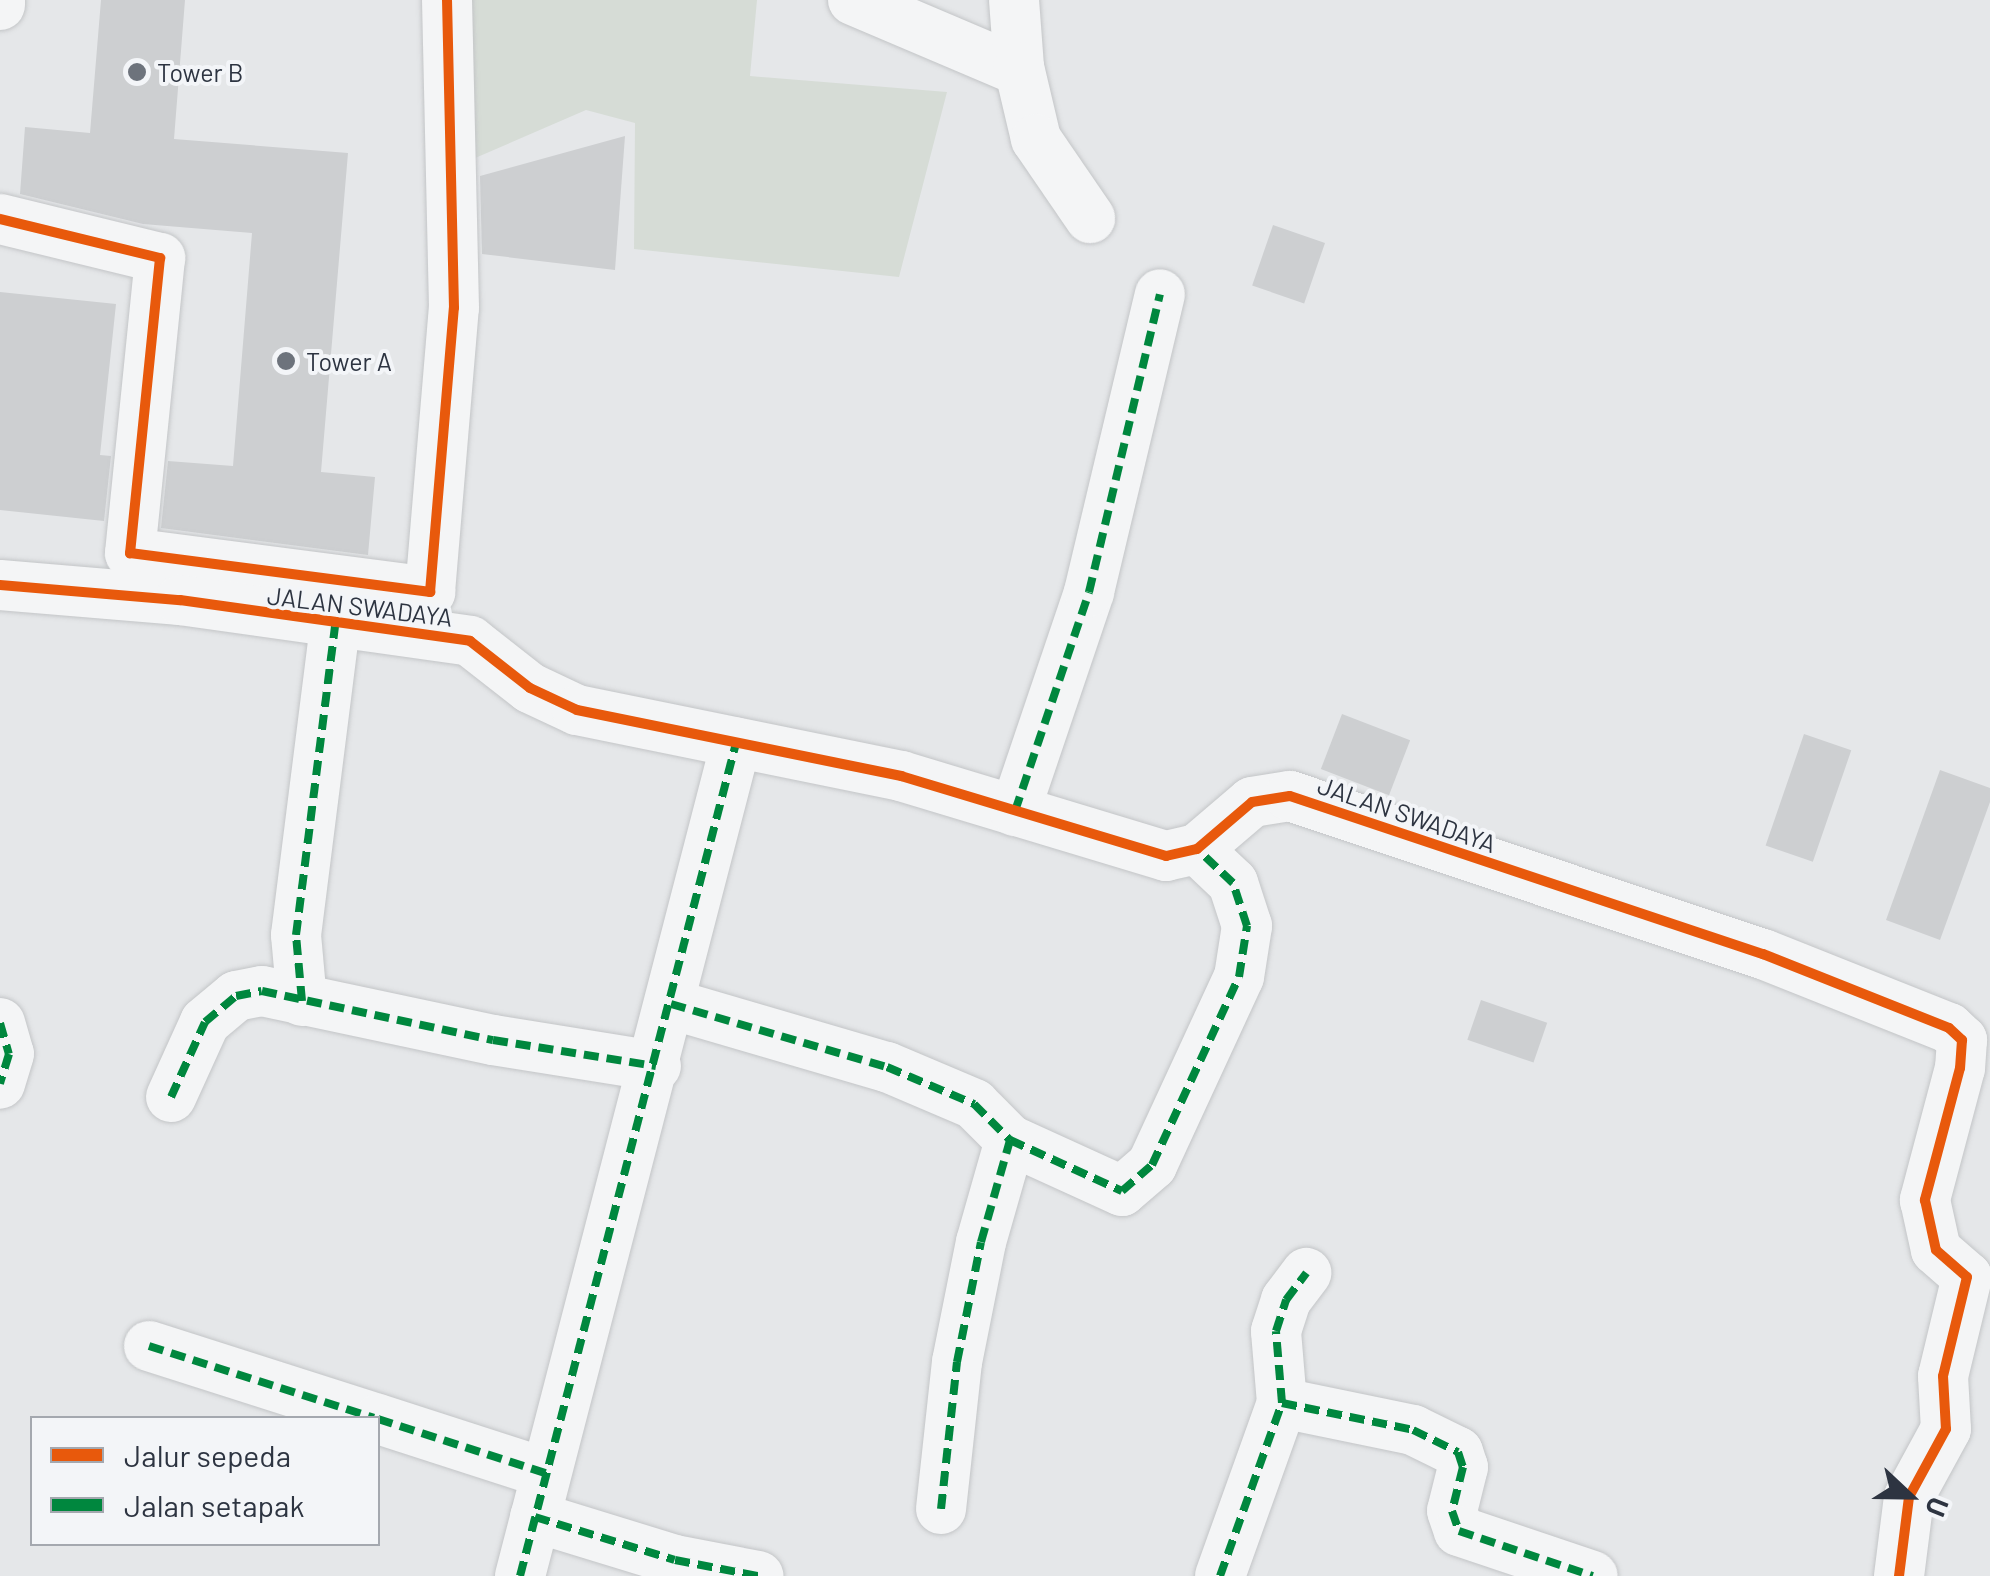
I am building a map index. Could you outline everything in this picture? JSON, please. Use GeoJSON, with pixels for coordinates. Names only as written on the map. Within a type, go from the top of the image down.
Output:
{"type":"FeatureCollection","features":[{"type":"Feature","properties":{"kind":"street"},"geometry":{"type":"LineString","coordinates":[[0,219],[160,258],[130,553],[430,592],[454,308],[447,0]]}},
{"type":"Feature","properties":{"kind":"street"},"geometry":{"type":"LineString","coordinates":[[852,0],[1020,71]]}},
{"type":"Feature","properties":{"kind":"street"},"geometry":{"type":"LineString","coordinates":[[1014,0],[1020,71],[1036,139],[1090,218]]}},
{"type":"Feature","properties":{"kind":"street"},"geometry":{"type":"LineString","coordinates":[[1015,811],[1094,574],[1160,294]]}},
{"type":"Feature","properties":{"kind":"street","name":"JALAN SWADAYA"},"geometry":{"type":"LineString","coordinates":[[0,585],[180,600],[335,626],[470,641],[530,688],[577,710],[901,776],[1166,856],[1197,848],[1252,802],[1290,796],[1907,1006],[1962,1040],[1925,1200],[1936,1250],[1967,1277],[1944,1376],[1946,1429],[1909,1497],[1899,1576]]}},
{"type":"Feature","properties":{"kind":"street"},"geometry":{"type":"LineString","coordinates":[[302,1001],[296,935],[335,626]]}},
{"type":"Feature","properties":{"kind":"street"},"geometry":{"type":"LineString","coordinates":[[520,1576],[656,1066],[736,743]]}},
{"type":"Feature","properties":{"kind":"street"},"geometry":{"type":"LineString","coordinates":[[671,1004],[887,1068],[974,1104],[1010,1140],[1122,1191],[1152,1166],[1240,977],[1247,926],[1233,884],[1197,848]]}},
{"type":"Feature","properties":{"kind":"street"},"geometry":{"type":"LineString","coordinates":[[171,1097],[194,1039],[224,1004],[262,991],[656,1066]]}},
{"type":"Feature","properties":{"kind":"street"},"geometry":{"type":"LineString","coordinates":[[0,1023],[9,1054],[0,1084]]}},
{"type":"Feature","properties":{"kind":"street"},"geometry":{"type":"LineString","coordinates":[[942,1510],[957,1362],[980,1242],[1010,1140]]}},
{"type":"Feature","properties":{"kind":"street"},"geometry":{"type":"LineString","coordinates":[[1220,1576],[1282,1404],[1276,1331],[1286,1300],[1306,1273]]}},
{"type":"Feature","properties":{"kind":"street"},"geometry":{"type":"LineString","coordinates":[[149,1346],[367,1416]]}},
{"type":"Feature","properties":{"kind":"street"},"geometry":{"type":"LineString","coordinates":[[1282,1404],[1413,1430],[1458,1452],[1463,1467],[1452,1511],[1459,1530],[1594,1576]]}},
{"type":"Feature","properties":{"kind":"street"},"geometry":{"type":"LineString","coordinates":[[380,1421],[675,1560],[758,1576]]}},
{"type":"Feature","properties":{"kind":"shaded area"},"geometry":{"type":"Polygon","coordinates":[[[422,0],[757,0],[750,76],[947,92],[899,277],[634,249],[635,123],[586,110],[445,171],[422,0]]]}},
{"type":"Feature","properties":{"kind":"building"},"geometry":{"type":"Polygon","coordinates":[[[101,0],[185,0],[174,139],[348,153],[321,472],[375,477],[368,555],[161,528],[168,461],[233,466],[252,233],[143,224],[20,194],[25,127],[90,133],[101,0]]]}},
{"type":"Feature","properties":{"kind":"building"},"geometry":{"type":"Polygon","coordinates":[[[625,136],[615,270],[482,254],[480,176],[625,136]]]}},
{"type":"Feature","properties":{"kind":"building"},"geometry":{"type":"Polygon","coordinates":[[[1273,225],[1325,243],[1304,303],[1252,286],[1273,225]]]}},
{"type":"Feature","properties":{"kind":"building"},"geometry":{"type":"Polygon","coordinates":[[[0,292],[116,304],[100,455],[111,456],[104,521],[0,510],[0,292]]]}},
{"type":"Feature","properties":{"kind":"building"},"geometry":{"type":"Polygon","coordinates":[[[1342,714],[1410,740],[1389,795],[1321,769],[1342,714]]]}},
{"type":"Feature","properties":{"kind":"building"},"geometry":{"type":"Polygon","coordinates":[[[1804,734],[1851,750],[1813,862],[1766,846],[1804,734]]]}},
{"type":"Feature","properties":{"kind":"building"},"geometry":{"type":"Polygon","coordinates":[[[1940,770],[1990,788],[1990,802],[1940,940],[1886,920],[1940,770]]]}},
{"type":"Feature","properties":{"kind":"building"},"geometry":{"type":"Polygon","coordinates":[[[1481,1000],[1547,1023],[1534,1063],[1467,1040],[1481,1000]]]}},
{"type":"Feature","properties":{"kind":"marked path"},"geometry":{"type":"LineString","coordinates":[[1015,811],[1089,592],[1160,294]]}},
{"type":"Feature","properties":{"kind":"marked path"},"geometry":{"type":"LineString","coordinates":[[302,1001],[296,935],[335,626]]}},
{"type":"Feature","properties":{"kind":"marked path"},"geometry":{"type":"LineString","coordinates":[[520,1576],[736,743]]}},
{"type":"Feature","properties":{"kind":"marked path"},"geometry":{"type":"LineString","coordinates":[[671,1004],[887,1067],[974,1104],[1010,1140],[1122,1191],[1152,1165],[1239,977],[1247,926],[1233,883],[1197,849]]}},
{"type":"Feature","properties":{"kind":"marked path"},"geometry":{"type":"LineString","coordinates":[[171,1097],[205,1022],[236,996],[262,991],[493,1040],[656,1066]]}},
{"type":"Feature","properties":{"kind":"marked path"},"geometry":{"type":"LineString","coordinates":[[0,1023],[9,1054],[0,1084]]}},
{"type":"Feature","properties":{"kind":"marked path"},"geometry":{"type":"LineString","coordinates":[[941,1509],[957,1362],[981,1242],[1010,1140]]}},
{"type":"Feature","properties":{"kind":"marked path"},"geometry":{"type":"LineString","coordinates":[[1220,1576],[1282,1403],[1276,1331],[1286,1300],[1306,1273]]}},
{"type":"Feature","properties":{"kind":"marked path"},"geometry":{"type":"LineString","coordinates":[[149,1346],[368,1416]]}},
{"type":"Feature","properties":{"kind":"marked path"},"geometry":{"type":"LineString","coordinates":[[1282,1403],[1413,1430],[1458,1452],[1463,1467],[1452,1511],[1459,1531],[1593,1576]]}},
{"type":"Feature","properties":{"kind":"marked path"},"geometry":{"type":"LineString","coordinates":[[380,1420],[545,1473]]}},
{"type":"Feature","properties":{"kind":"marked path"},"geometry":{"type":"LineString","coordinates":[[535,1517],[675,1560],[758,1576]]}},
{"type":"Feature","properties":{"kind":"cycle path"},"geometry":{"type":"LineString","coordinates":[[0,219],[160,258],[130,553],[430,592],[454,308],[447,0]]}},
{"type":"Feature","properties":{"kind":"cycle path"},"geometry":{"type":"LineString","coordinates":[[0,585],[180,600],[470,641],[530,688],[577,710],[901,776],[1166,856],[1197,849],[1252,802],[1290,796],[1763,954],[1949,1028],[1962,1040],[1960,1068],[1925,1200],[1936,1250],[1967,1277],[1943,1376],[1946,1429],[1909,1497],[1899,1576]]}},
{"type":"Feature","properties":{"kind":"place","name":"Tower B"},"geometry":{"type":"Point","coordinates":[137,72]}},
{"type":"Feature","properties":{"kind":"place","name":"Tower A"},"geometry":{"type":"Point","coordinates":[286,361]}}]}
